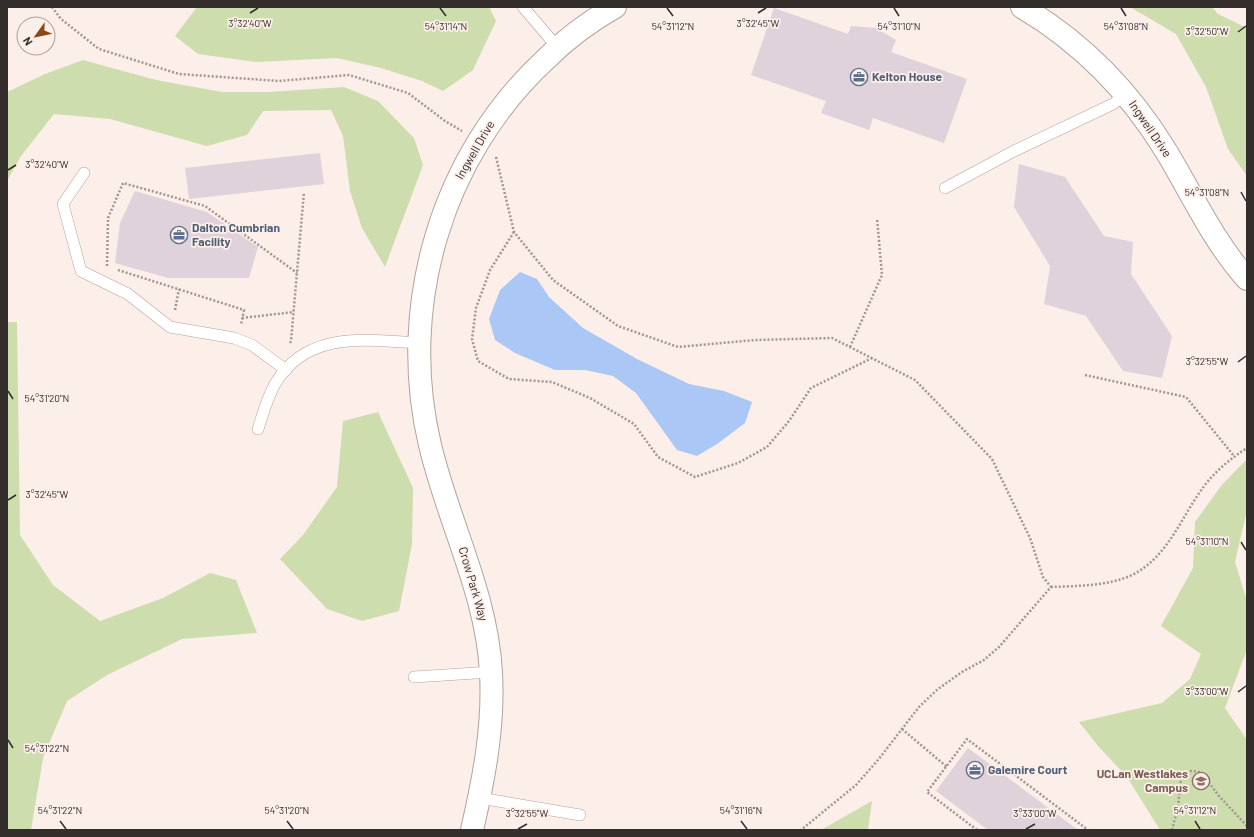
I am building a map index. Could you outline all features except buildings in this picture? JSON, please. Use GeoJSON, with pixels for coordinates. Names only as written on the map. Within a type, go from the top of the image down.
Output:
{"type":"FeatureCollection","features":[{"type":"Feature","properties":{"kind":"street","name":"Ingwell Drive"},"geometry":{"type":"LineString","coordinates":[[418,343],[426,272],[436,237],[447,203],[463,168],[479,140],[511,95],[534,70],[578,31],[615,7]]}},
{"type":"Feature","properties":{"kind":"street","name":"Ingwell Drive"},"geometry":{"type":"LineString","coordinates":[[1022,7],[1041,18],[1070,41],[1100,67],[1126,94],[1165,151],[1222,246],[1247,279]]}},
{"type":"Feature","properties":{"kind":"street","name":"Crow Park Way"},"geometry":{"type":"LineString","coordinates":[[418,343],[419,378],[430,444],[477,592],[485,626],[491,672],[492,711],[488,752],[480,798],[472,830]]}},
{"type":"Feature","properties":{"kind":"lane"},"geometry":{"type":"LineString","coordinates":[[523,7],[558,48]]}},
{"type":"Feature","properties":{"kind":"lane"},"geometry":{"type":"LineString","coordinates":[[945,188],[1014,151],[1113,104],[1126,94]]}},
{"type":"Feature","properties":{"kind":"lane"},"geometry":{"type":"LineString","coordinates":[[84,173],[63,204],[81,271],[128,294],[172,327],[252,344],[286,370]]}},
{"type":"Feature","properties":{"kind":"lane"},"geometry":{"type":"LineString","coordinates":[[258,430],[266,403],[276,384],[286,370],[300,357],[316,347],[336,341],[354,339],[418,343]]}},
{"type":"Feature","properties":{"kind":"lane"},"geometry":{"type":"LineString","coordinates":[[414,677],[491,672]]}},
{"type":"Feature","properties":{"kind":"lane"},"geometry":{"type":"LineString","coordinates":[[480,798],[580,815]]}},
{"type":"Feature","properties":{"kind":"path"},"geometry":{"type":"LineString","coordinates":[[52,7],[62,19],[99,49],[179,74],[279,81],[349,75],[408,93],[445,121],[494,150],[514,232],[553,280],[618,326],[678,347],[754,340],[832,338],[915,380],[992,459],[1030,538],[1043,577],[1051,587]]}},
{"type":"Feature","properties":{"kind":"path"},"geometry":{"type":"LineString","coordinates":[[238,340],[244,310],[107,266],[108,218],[124,183],[205,206],[297,273]]}},
{"type":"Feature","properties":{"kind":"path"},"geometry":{"type":"LineString","coordinates":[[274,360],[292,341],[304,192]]}},
{"type":"Feature","properties":{"kind":"path"},"geometry":{"type":"LineString","coordinates":[[850,347],[882,275],[877,218]]}},
{"type":"Feature","properties":{"kind":"path"},"geometry":{"type":"LineString","coordinates":[[514,232],[490,270],[476,308],[472,339],[478,361],[509,379],[552,382],[590,398],[634,424],[658,457],[695,477],[738,463],[767,447],[789,421],[811,388],[872,358]]}},
{"type":"Feature","properties":{"kind":"path"},"geometry":{"type":"LineString","coordinates":[[172,327],[179,289]]}},
{"type":"Feature","properties":{"kind":"path"},"geometry":{"type":"LineString","coordinates":[[242,318],[294,312]]}},
{"type":"Feature","properties":{"kind":"path"},"geometry":{"type":"LineString","coordinates":[[1085,375],[1186,397],[1234,456]]}},
{"type":"Feature","properties":{"kind":"path"},"geometry":{"type":"LineString","coordinates":[[801,830],[856,785],[919,707],[938,689],[962,672],[984,660],[999,647],[1051,587],[1117,580],[1132,575],[1146,566],[1159,554],[1206,484],[1216,472],[1234,456],[1247,448]]}},
{"type":"Feature","properties":{"kind":"path"},"geometry":{"type":"LineString","coordinates":[[902,729],[947,767]]}},
{"type":"Feature","properties":{"kind":"path"},"geometry":{"type":"LineString","coordinates":[[977,830],[927,792],[967,739],[1088,830]]}},
{"type":"Feature","properties":{"kind":"path"},"geometry":{"type":"LineString","coordinates":[[1172,830],[1178,806],[1181,778],[1186,772],[1191,771],[1201,772],[1219,796],[1247,826]]}},
{"type":"Feature","properties":{"kind":"green space"},"geometry":{"type":"Polygon","coordinates":[[[197,7],[489,7],[496,21],[473,70],[443,91],[422,81],[381,68],[337,58],[256,62],[198,54],[175,36],[197,7]]]}},
{"type":"Feature","properties":{"kind":"green space"},"geometry":{"type":"Polygon","coordinates":[[[1130,7],[1212,7],[1218,14],[1247,28],[1247,176],[1228,149],[1206,87],[1176,34],[1130,7]]]}},
{"type":"Feature","properties":{"kind":"green space"},"geometry":{"type":"Polygon","coordinates":[[[83,60],[156,80],[222,92],[269,92],[344,87],[378,101],[414,138],[423,165],[385,267],[362,228],[350,191],[343,136],[331,110],[263,111],[247,135],[207,146],[110,119],[54,114],[21,156],[7,181],[7,92],[45,74],[83,60]]]}},
{"type":"Feature","properties":{"kind":"green space"},"geometry":{"type":"Polygon","coordinates":[[[7,322],[17,322],[20,535],[53,585],[100,621],[163,598],[210,573],[236,580],[257,633],[182,639],[107,675],[67,701],[43,758],[31,830],[7,830],[7,322]]]}},
{"type":"Feature","properties":{"kind":"green space"},"geometry":{"type":"Polygon","coordinates":[[[378,412],[413,488],[412,544],[399,611],[362,621],[327,609],[280,559],[303,535],[337,487],[343,421],[378,412]]]}},
{"type":"Feature","properties":{"kind":"green space"},"geometry":{"type":"Polygon","coordinates":[[[1247,459],[1247,510],[1235,562],[1247,601],[1247,649],[1225,708],[1247,740],[1247,830],[1160,830],[1127,777],[1099,747],[1079,722],[1162,703],[1190,679],[1201,654],[1161,626],[1193,568],[1195,522],[1221,486],[1247,459]]]}},
{"type":"Feature","properties":{"kind":"green space"},"geometry":{"type":"Polygon","coordinates":[[[872,801],[868,830],[821,830],[872,801]]]}},
{"type":"Feature","properties":{"kind":"water"},"geometry":{"type":"Polygon","coordinates":[[[520,272],[537,279],[549,297],[583,328],[637,359],[689,384],[724,391],[752,402],[745,423],[717,444],[697,456],[677,450],[636,393],[613,376],[585,370],[555,370],[515,353],[495,340],[489,319],[500,290],[520,272]]]}},
{"type":"Feature","properties":{"kind":"place","name":"Kelton House"},"geometry":{"type":"Point","coordinates":[859,77]}},
{"type":"Feature","properties":{"kind":"place","name":"Dalton Cumbrian Facility"},"geometry":{"type":"Point","coordinates":[179,235]}},
{"type":"Feature","properties":{"kind":"place","name":"Galemire Court"},"geometry":{"type":"Point","coordinates":[975,770]}},
{"type":"Feature","properties":{"kind":"place","name":"UCLan Westlakes Campus"},"geometry":{"type":"Point","coordinates":[1201,781]}}]}
